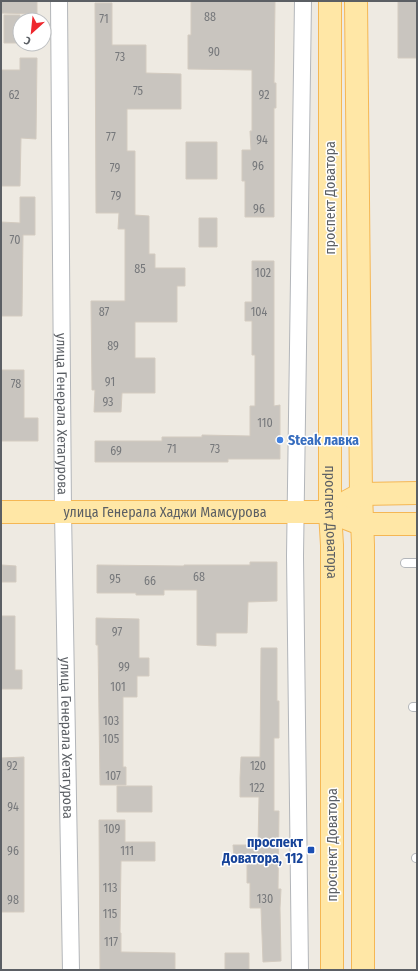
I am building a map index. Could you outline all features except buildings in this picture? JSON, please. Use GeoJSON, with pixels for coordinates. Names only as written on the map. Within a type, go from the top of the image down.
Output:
{"type":"FeatureCollection","features":[{"type":"Feature","properties":{"kind":"main road","name":"проспект Доватора"},"geometry":{"type":"LineString","coordinates":[[330,1],[332,970]]}},
{"type":"Feature","properties":{"kind":"main road","name":"проспект Доватора"},"geometry":{"type":"LineString","coordinates":[[356,1],[361,524],[363,545],[363,970]]}},
{"type":"Feature","properties":{"kind":"main road"},"geometry":{"type":"LineString","coordinates":[[330,512],[361,494],[417,493]]}},
{"type":"Feature","properties":{"kind":"main road","name":"улица Генерала Хаджи Мамсурова"},"geometry":{"type":"LineString","coordinates":[[1,512],[330,512],[361,524],[417,524]]}},
{"type":"Feature","properties":{"kind":"street","name":"улица Генерала Хетагурова"},"geometry":{"type":"LineString","coordinates":[[59,1],[63,512],[71,970]]}},
{"type":"Feature","properties":{"kind":"street","name":"проспект Доватора"},"geometry":{"type":"LineString","coordinates":[[300,970],[295,512],[303,1]]}},
{"type":"Feature","properties":{"kind":"lane"},"geometry":{"type":"LineString","coordinates":[[405,563],[417,563]]}},
{"type":"Feature","properties":{"kind":"place","name":"Steak лавка"},"geometry":{"type":"Point","coordinates":[280,440]}},
{"type":"Feature","properties":{"kind":"place","name":"проспект Доватора, 112"},"geometry":{"type":"Point","coordinates":[311,850]}}]}
